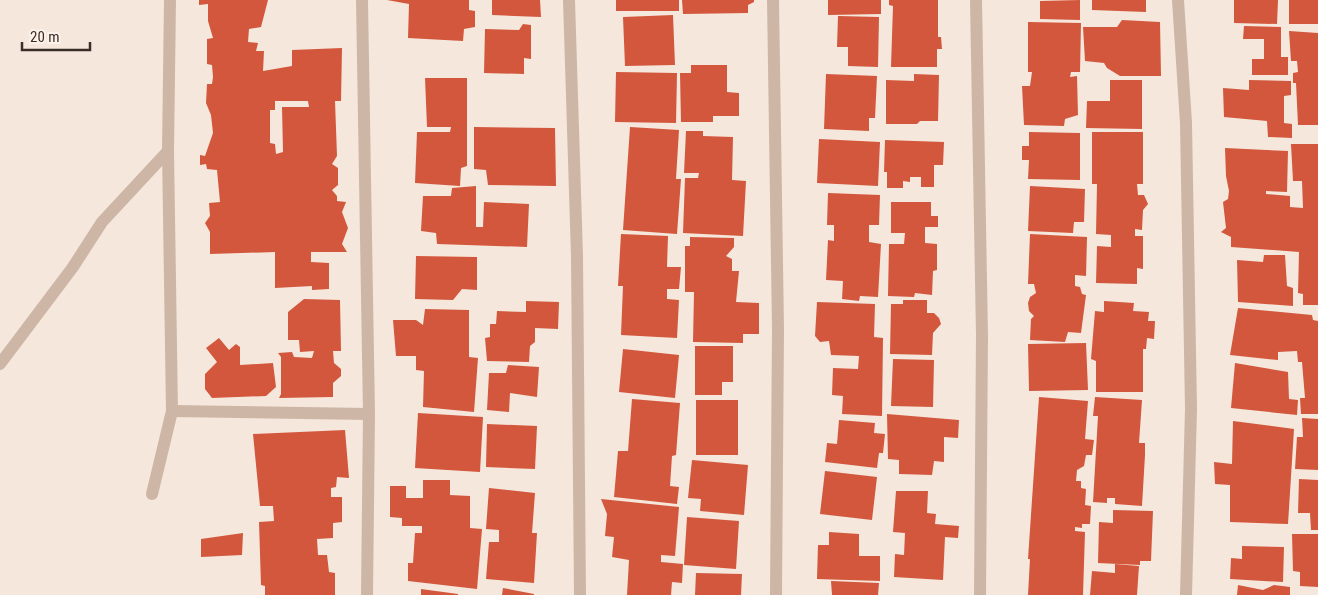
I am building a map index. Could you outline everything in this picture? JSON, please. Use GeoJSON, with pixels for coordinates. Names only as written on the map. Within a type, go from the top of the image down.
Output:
{"type":"FeatureCollection","features":[{"type":"Feature","properties":{"kind":"street"},"geometry":{"type":"LineString","coordinates":[[152,494],[172,411],[168,151],[170,0]]}},
{"type":"Feature","properties":{"kind":"street"},"geometry":{"type":"LineString","coordinates":[[362,0],[369,414],[367,595]]}},
{"type":"Feature","properties":{"kind":"street"},"geometry":{"type":"LineString","coordinates":[[569,0],[577,256],[580,595]]}},
{"type":"Feature","properties":{"kind":"street"},"geometry":{"type":"LineString","coordinates":[[773,0],[778,329],[776,595]]}},
{"type":"Feature","properties":{"kind":"street"},"geometry":{"type":"LineString","coordinates":[[976,0],[982,336],[980,595]]}},
{"type":"Feature","properties":{"kind":"street"},"geometry":{"type":"LineString","coordinates":[[1178,0],[1186,123],[1191,390],[1186,595]]}},
{"type":"Feature","properties":{"kind":"street"},"geometry":{"type":"LineString","coordinates":[[0,364],[73,266],[102,222],[168,151]]}},
{"type":"Feature","properties":{"kind":"street"},"geometry":{"type":"LineString","coordinates":[[172,411],[369,414]]}},
{"type":"Feature","properties":{"kind":"building"},"geometry":{"type":"Polygon","coordinates":[[[199,0],[268,0],[261,27],[249,29],[248,42],[258,43],[256,51],[264,51],[263,71],[292,66],[292,50],[342,48],[341,101],[335,101],[337,156],[332,164],[338,168],[338,185],[332,190],[337,196],[337,201],[346,202],[342,212],[348,228],[342,244],[347,252],[311,252],[311,262],[329,263],[329,289],[312,290],[312,286],[275,288],[275,252],[210,254],[210,232],[205,223],[210,216],[209,203],[220,202],[217,170],[207,169],[206,164],[200,165],[200,155],[205,156],[213,133],[211,115],[206,103],[207,84],[212,84],[213,77],[212,65],[207,64],[207,39],[213,38],[208,21],[208,4],[199,5],[199,0]],[[275,101],[275,110],[270,110],[270,143],[275,144],[276,154],[283,152],[282,107],[309,107],[308,101],[275,101]]]}},
{"type":"Feature","properties":{"kind":"building"},"geometry":{"type":"Polygon","coordinates":[[[387,0],[469,0],[469,10],[475,11],[475,27],[464,29],[463,41],[408,38],[409,4],[387,0]]]}},
{"type":"Feature","properties":{"kind":"building"},"geometry":{"type":"Polygon","coordinates":[[[492,0],[540,0],[541,17],[492,15],[492,0]]]}},
{"type":"Feature","properties":{"kind":"building"},"geometry":{"type":"Polygon","coordinates":[[[616,0],[679,0],[679,11],[616,11],[616,0]]]}},
{"type":"Feature","properties":{"kind":"building"},"geometry":{"type":"Polygon","coordinates":[[[682,0],[754,0],[754,2],[748,5],[748,13],[683,14],[682,0]]]}},
{"type":"Feature","properties":{"kind":"building"},"geometry":{"type":"Polygon","coordinates":[[[828,0],[881,0],[881,14],[828,15],[828,0]]]}},
{"type":"Feature","properties":{"kind":"building"},"geometry":{"type":"Polygon","coordinates":[[[889,0],[938,0],[938,37],[941,37],[942,49],[937,49],[937,67],[891,67],[893,6],[889,5],[889,0]]]}},
{"type":"Feature","properties":{"kind":"building"},"geometry":{"type":"Polygon","coordinates":[[[1080,0],[1080,20],[1040,19],[1040,1],[1080,0]]]}},
{"type":"Feature","properties":{"kind":"building"},"geometry":{"type":"Polygon","coordinates":[[[1092,0],[1146,0],[1146,12],[1092,10],[1092,0]]]}},
{"type":"Feature","properties":{"kind":"building"},"geometry":{"type":"Polygon","coordinates":[[[1234,0],[1278,0],[1277,24],[1234,23],[1234,0]]]}},
{"type":"Feature","properties":{"kind":"building"},"geometry":{"type":"Polygon","coordinates":[[[1289,0],[1318,0],[1318,24],[1289,24],[1289,0]]]}},
{"type":"Feature","properties":{"kind":"building"},"geometry":{"type":"Polygon","coordinates":[[[673,15],[675,65],[625,66],[623,17],[673,15]]]}},
{"type":"Feature","properties":{"kind":"building"},"geometry":{"type":"Polygon","coordinates":[[[838,16],[879,17],[878,67],[848,66],[848,47],[837,47],[838,16]]]}},
{"type":"Feature","properties":{"kind":"building"},"geometry":{"type":"Polygon","coordinates":[[[1122,20],[1160,22],[1161,76],[1120,76],[1107,68],[1104,63],[1085,61],[1083,27],[1117,27],[1122,20]]]}},
{"type":"Feature","properties":{"kind":"building"},"geometry":{"type":"Polygon","coordinates":[[[1028,22],[1081,23],[1080,72],[1071,72],[1070,77],[1077,76],[1078,115],[1065,119],[1064,126],[1024,125],[1022,86],[1030,86],[1032,72],[1028,72],[1028,22]]]}},
{"type":"Feature","properties":{"kind":"building"},"geometry":{"type":"Polygon","coordinates":[[[523,24],[531,25],[531,59],[524,58],[524,74],[484,73],[485,29],[519,30],[523,24]]]}},
{"type":"Feature","properties":{"kind":"building"},"geometry":{"type":"Polygon","coordinates":[[[1244,26],[1281,27],[1281,57],[1288,57],[1288,75],[1252,75],[1252,59],[1264,59],[1264,39],[1243,39],[1244,26]]]}},
{"type":"Feature","properties":{"kind":"building"},"geometry":{"type":"Polygon","coordinates":[[[1289,31],[1318,33],[1318,125],[1298,125],[1296,83],[1293,83],[1293,73],[1298,72],[1297,61],[1291,61],[1289,31]]]}},
{"type":"Feature","properties":{"kind":"building"},"geometry":{"type":"Polygon","coordinates":[[[691,65],[727,65],[727,92],[739,93],[739,116],[713,116],[713,122],[681,122],[680,73],[691,73],[691,65]]]}},
{"type":"Feature","properties":{"kind":"building"},"geometry":{"type":"Polygon","coordinates":[[[616,72],[677,73],[676,123],[615,122],[616,72]]]}},
{"type":"Feature","properties":{"kind":"building"},"geometry":{"type":"Polygon","coordinates":[[[826,74],[877,76],[875,118],[869,118],[869,131],[824,129],[826,74]]]}},
{"type":"Feature","properties":{"kind":"building"},"geometry":{"type":"Polygon","coordinates":[[[914,74],[939,75],[938,121],[920,121],[917,124],[886,124],[886,80],[914,81],[914,74]]]}},
{"type":"Feature","properties":{"kind":"building"},"geometry":{"type":"Polygon","coordinates":[[[425,78],[467,78],[467,166],[461,168],[460,186],[415,183],[417,132],[450,132],[451,127],[427,127],[425,78]]]}},
{"type":"Feature","properties":{"kind":"building"},"geometry":{"type":"Polygon","coordinates":[[[1110,80],[1142,80],[1142,129],[1086,128],[1087,101],[1110,101],[1110,80]]]}},
{"type":"Feature","properties":{"kind":"building"},"geometry":{"type":"Polygon","coordinates":[[[1249,80],[1291,81],[1291,95],[1284,96],[1284,123],[1292,124],[1292,138],[1268,137],[1267,121],[1224,117],[1223,88],[1249,90],[1249,80]]]}},
{"type":"Feature","properties":{"kind":"building"},"geometry":{"type":"Polygon","coordinates":[[[474,127],[555,128],[556,186],[488,185],[486,170],[474,169],[474,127]]]}},
{"type":"Feature","properties":{"kind":"building"},"geometry":{"type":"Polygon","coordinates":[[[630,127],[679,130],[676,179],[681,179],[677,234],[623,230],[630,127]]]}},
{"type":"Feature","properties":{"kind":"building"},"geometry":{"type":"Polygon","coordinates":[[[686,131],[703,131],[703,136],[733,137],[732,180],[746,181],[743,236],[683,233],[685,178],[698,178],[699,173],[684,173],[686,131]]]}},
{"type":"Feature","properties":{"kind":"building"},"geometry":{"type":"Polygon","coordinates":[[[1029,132],[1080,133],[1080,180],[1028,179],[1029,160],[1022,160],[1022,146],[1029,146],[1029,132]]]}},
{"type":"Feature","properties":{"kind":"building"},"geometry":{"type":"Polygon","coordinates":[[[1092,132],[1143,132],[1143,184],[1137,184],[1138,195],[1144,195],[1148,204],[1143,210],[1142,230],[1135,229],[1135,236],[1143,236],[1143,269],[1137,268],[1137,284],[1096,283],[1097,246],[1111,247],[1111,235],[1096,234],[1097,184],[1092,184],[1092,132]]]}},
{"type":"Feature","properties":{"kind":"building"},"geometry":{"type":"Polygon","coordinates":[[[819,139],[880,142],[878,186],[817,183],[819,139]]]}},
{"type":"Feature","properties":{"kind":"building"},"geometry":{"type":"Polygon","coordinates":[[[885,140],[944,142],[943,165],[934,165],[934,187],[921,187],[921,177],[910,177],[910,182],[903,181],[903,188],[887,188],[887,172],[884,172],[885,140]]]}},
{"type":"Feature","properties":{"kind":"building"},"geometry":{"type":"Polygon","coordinates":[[[1291,144],[1318,144],[1318,305],[1303,305],[1303,294],[1298,293],[1299,252],[1231,247],[1231,237],[1221,232],[1226,228],[1223,202],[1228,199],[1229,191],[1226,176],[1225,148],[1288,151],[1287,192],[1266,191],[1266,194],[1290,196],[1290,207],[1303,208],[1302,181],[1293,181],[1291,144]]]}},
{"type":"Feature","properties":{"kind":"building"},"geometry":{"type":"Polygon","coordinates":[[[476,186],[476,227],[483,227],[484,202],[529,204],[527,247],[437,244],[436,233],[421,231],[423,196],[451,196],[452,188],[476,186]]]}},
{"type":"Feature","properties":{"kind":"building"},"geometry":{"type":"Polygon","coordinates":[[[1030,186],[1085,189],[1084,222],[1074,222],[1073,233],[1028,231],[1030,186]]]}},
{"type":"Feature","properties":{"kind":"building"},"geometry":{"type":"Polygon","coordinates":[[[828,193],[880,195],[879,225],[869,225],[869,242],[881,244],[878,297],[860,296],[859,301],[842,299],[843,281],[826,280],[828,240],[834,241],[834,225],[827,225],[828,193]]]}},
{"type":"Feature","properties":{"kind":"building"},"geometry":{"type":"Polygon","coordinates":[[[891,202],[931,202],[931,216],[938,216],[938,227],[925,227],[925,243],[937,244],[937,270],[933,271],[932,295],[915,293],[914,297],[888,296],[889,244],[904,244],[905,233],[891,233],[891,202]]]}},
{"type":"Feature","properties":{"kind":"building"},"geometry":{"type":"Polygon","coordinates":[[[621,234],[668,236],[667,267],[681,267],[679,289],[667,289],[667,299],[679,300],[677,338],[621,335],[623,286],[618,286],[621,234]]]}},
{"type":"Feature","properties":{"kind":"building"},"geometry":{"type":"Polygon","coordinates":[[[1030,234],[1087,237],[1086,276],[1075,275],[1075,286],[1080,287],[1082,294],[1086,295],[1081,333],[1068,332],[1065,342],[1030,340],[1031,319],[1034,316],[1029,311],[1028,303],[1030,297],[1036,293],[1034,284],[1028,284],[1030,234]]]}},
{"type":"Feature","properties":{"kind":"building"},"geometry":{"type":"Polygon","coordinates":[[[690,237],[734,238],[734,247],[726,256],[732,259],[732,271],[739,271],[736,302],[759,303],[759,334],[743,334],[743,343],[693,342],[694,292],[685,292],[685,246],[690,246],[690,237]]]}},
{"type":"Feature","properties":{"kind":"building"},"geometry":{"type":"Polygon","coordinates":[[[1264,255],[1285,255],[1287,286],[1293,288],[1293,306],[1238,302],[1237,260],[1263,262],[1264,255]]]}},
{"type":"Feature","properties":{"kind":"building"},"geometry":{"type":"Polygon","coordinates":[[[416,256],[477,257],[477,290],[462,289],[453,300],[415,299],[416,256]]]}},
{"type":"Feature","properties":{"kind":"building"},"geometry":{"type":"Polygon","coordinates":[[[304,299],[340,300],[341,351],[333,351],[334,363],[341,369],[341,376],[333,383],[333,397],[279,398],[281,394],[281,357],[278,353],[292,352],[294,357],[312,358],[314,351],[300,352],[299,340],[288,340],[288,312],[304,299]]]}},
{"type":"Feature","properties":{"kind":"building"},"geometry":{"type":"Polygon","coordinates":[[[903,300],[927,300],[927,313],[934,313],[939,318],[941,324],[933,333],[932,355],[890,354],[891,304],[903,304],[903,300]]]}},
{"type":"Feature","properties":{"kind":"building"},"geometry":{"type":"Polygon","coordinates":[[[526,301],[559,302],[558,329],[535,328],[535,342],[530,346],[529,362],[487,361],[485,338],[490,337],[490,324],[496,324],[497,311],[526,312],[526,301]]]}},
{"type":"Feature","properties":{"kind":"building"},"geometry":{"type":"Polygon","coordinates":[[[1104,301],[1134,303],[1133,311],[1149,312],[1148,321],[1155,321],[1154,339],[1147,338],[1146,349],[1143,349],[1143,392],[1096,392],[1096,361],[1091,359],[1095,311],[1104,312],[1104,301]]]}},
{"type":"Feature","properties":{"kind":"building"},"geometry":{"type":"Polygon","coordinates":[[[817,302],[875,304],[874,337],[883,338],[882,416],[842,414],[843,396],[832,395],[833,368],[858,369],[859,356],[831,355],[829,341],[820,342],[815,336],[817,302]]]}},
{"type":"Feature","properties":{"kind":"building"},"geometry":{"type":"Polygon","coordinates":[[[1238,308],[1312,315],[1313,320],[1318,321],[1318,414],[1301,414],[1300,398],[1305,398],[1302,362],[1298,362],[1297,351],[1278,352],[1278,360],[1230,355],[1238,308]]]}},
{"type":"Feature","properties":{"kind":"building"},"geometry":{"type":"Polygon","coordinates":[[[425,309],[469,310],[469,357],[478,358],[474,412],[423,407],[424,371],[416,370],[416,356],[396,356],[393,320],[416,320],[423,325],[425,309]]]}},
{"type":"Feature","properties":{"kind":"building"},"geometry":{"type":"Polygon","coordinates":[[[219,338],[229,350],[236,344],[240,347],[240,365],[273,363],[276,387],[266,396],[212,398],[205,389],[205,374],[217,362],[206,348],[219,338]]]}},
{"type":"Feature","properties":{"kind":"building"},"geometry":{"type":"Polygon","coordinates":[[[1086,343],[1088,390],[1029,391],[1028,344],[1086,343]]]}},
{"type":"Feature","properties":{"kind":"building"},"geometry":{"type":"Polygon","coordinates":[[[695,346],[733,346],[733,382],[722,382],[722,395],[695,395],[695,346]]]}},
{"type":"Feature","properties":{"kind":"building"},"geometry":{"type":"Polygon","coordinates":[[[623,349],[679,355],[675,398],[619,392],[623,349]]]}},
{"type":"Feature","properties":{"kind":"building"},"geometry":{"type":"Polygon","coordinates":[[[893,359],[934,360],[933,407],[891,406],[893,359]]]}},
{"type":"Feature","properties":{"kind":"building"},"geometry":{"type":"Polygon","coordinates":[[[1235,363],[1288,372],[1289,399],[1298,400],[1297,415],[1231,408],[1235,363]]]}},
{"type":"Feature","properties":{"kind":"building"},"geometry":{"type":"Polygon","coordinates":[[[508,365],[539,367],[537,397],[510,393],[509,412],[487,410],[489,373],[506,373],[508,365]]]}},
{"type":"Feature","properties":{"kind":"building"},"geometry":{"type":"Polygon","coordinates":[[[1039,397],[1088,401],[1085,439],[1094,440],[1092,455],[1086,455],[1084,466],[1077,470],[1076,481],[1081,481],[1081,488],[1086,489],[1085,505],[1091,506],[1090,524],[1082,524],[1082,528],[1075,527],[1075,531],[1085,532],[1083,595],[1028,595],[1030,559],[1028,559],[1039,397]]]}},
{"type":"Feature","properties":{"kind":"building"},"geometry":{"type":"Polygon","coordinates":[[[1095,397],[1142,400],[1139,443],[1145,443],[1145,455],[1142,506],[1115,504],[1115,498],[1107,498],[1107,503],[1093,502],[1098,416],[1093,416],[1095,397]]]}},
{"type":"Feature","properties":{"kind":"building"},"geometry":{"type":"Polygon","coordinates":[[[632,399],[680,403],[676,455],[672,456],[670,486],[679,487],[677,504],[614,497],[618,451],[628,451],[632,399]]]}},
{"type":"Feature","properties":{"kind":"building"},"geometry":{"type":"Polygon","coordinates":[[[696,400],[738,400],[738,455],[696,455],[696,400]]]}},
{"type":"Feature","properties":{"kind":"building"},"geometry":{"type":"Polygon","coordinates":[[[418,413],[483,417],[480,472],[415,468],[418,413]]]}},
{"type":"Feature","properties":{"kind":"building"},"geometry":{"type":"Polygon","coordinates":[[[887,414],[959,420],[958,438],[944,437],[944,462],[934,461],[932,475],[899,474],[899,460],[888,459],[887,414]]]}},
{"type":"Feature","properties":{"kind":"building"},"geometry":{"type":"Polygon","coordinates":[[[1302,418],[1318,419],[1318,470],[1295,469],[1297,437],[1303,437],[1302,418]]]}},
{"type":"Feature","properties":{"kind":"building"},"geometry":{"type":"Polygon","coordinates":[[[839,420],[875,423],[874,433],[885,434],[883,453],[879,453],[877,468],[825,462],[827,443],[837,444],[839,420]]]}},
{"type":"Feature","properties":{"kind":"building"},"geometry":{"type":"Polygon","coordinates":[[[1233,421],[1294,429],[1288,524],[1230,522],[1230,485],[1215,484],[1214,462],[1232,464],[1233,421]]]}},
{"type":"Feature","properties":{"kind":"building"},"geometry":{"type":"Polygon","coordinates":[[[487,424],[537,426],[535,469],[486,467],[487,424]]]}},
{"type":"Feature","properties":{"kind":"building"},"geometry":{"type":"Polygon","coordinates":[[[345,430],[349,478],[337,477],[336,487],[331,488],[331,497],[342,497],[342,522],[333,523],[333,538],[317,539],[318,555],[327,555],[329,572],[335,573],[335,595],[265,595],[265,586],[261,585],[259,522],[274,521],[273,506],[260,506],[253,434],[345,430]]]}},
{"type":"Feature","properties":{"kind":"building"},"geometry":{"type":"Polygon","coordinates":[[[692,460],[748,465],[744,515],[700,511],[701,499],[688,498],[692,460]]]}},
{"type":"Feature","properties":{"kind":"building"},"geometry":{"type":"Polygon","coordinates":[[[825,471],[877,477],[872,520],[820,514],[825,471]]]}},
{"type":"Feature","properties":{"kind":"building"},"geometry":{"type":"Polygon","coordinates":[[[1299,479],[1318,480],[1318,530],[1311,530],[1310,513],[1298,513],[1299,479]]]}},
{"type":"Feature","properties":{"kind":"building"},"geometry":{"type":"Polygon","coordinates":[[[423,480],[450,480],[450,495],[470,496],[470,528],[482,529],[477,589],[408,581],[408,563],[413,563],[415,533],[422,533],[422,526],[402,526],[402,518],[390,517],[390,486],[406,486],[406,498],[423,498],[423,480]]]}},
{"type":"Feature","properties":{"kind":"building"},"geometry":{"type":"Polygon","coordinates":[[[489,488],[535,493],[532,533],[537,533],[534,583],[486,579],[489,542],[499,542],[499,530],[486,529],[489,488]]]}},
{"type":"Feature","properties":{"kind":"building"},"geometry":{"type":"Polygon","coordinates":[[[896,491],[928,491],[927,513],[936,514],[935,524],[959,526],[958,538],[945,537],[943,580],[894,577],[895,554],[904,555],[905,533],[893,532],[896,491]]]}},
{"type":"Feature","properties":{"kind":"building"},"geometry":{"type":"Polygon","coordinates":[[[601,499],[679,507],[675,556],[661,555],[661,562],[683,564],[682,583],[672,582],[671,595],[627,595],[629,560],[612,557],[614,537],[605,536],[607,514],[601,499]]]}},
{"type":"Feature","properties":{"kind":"building"},"geometry":{"type":"Polygon","coordinates":[[[1113,510],[1153,511],[1151,561],[1140,561],[1140,565],[1098,563],[1099,522],[1113,523],[1113,510]]]}},
{"type":"Feature","properties":{"kind":"building"},"geometry":{"type":"Polygon","coordinates":[[[687,517],[739,521],[736,569],[684,565],[687,517]]]}},
{"type":"Feature","properties":{"kind":"building"},"geometry":{"type":"Polygon","coordinates":[[[829,532],[859,534],[859,556],[880,556],[880,581],[817,579],[818,545],[829,545],[829,532]]]}},
{"type":"Feature","properties":{"kind":"building"},"geometry":{"type":"Polygon","coordinates":[[[243,533],[242,555],[201,557],[201,539],[243,533]]]}},
{"type":"Feature","properties":{"kind":"building"},"geometry":{"type":"Polygon","coordinates":[[[1292,534],[1318,534],[1318,587],[1300,586],[1300,572],[1293,571],[1292,534]]]}},
{"type":"Feature","properties":{"kind":"building"},"geometry":{"type":"Polygon","coordinates":[[[1242,546],[1284,547],[1283,582],[1230,579],[1231,558],[1242,559],[1242,546]]]}},
{"type":"Feature","properties":{"kind":"building"},"geometry":{"type":"Polygon","coordinates":[[[1115,564],[1139,566],[1137,595],[1090,595],[1092,571],[1115,573],[1115,564]]]}},
{"type":"Feature","properties":{"kind":"building"},"geometry":{"type":"Polygon","coordinates":[[[696,573],[742,574],[741,595],[695,595],[696,573]]]}},
{"type":"Feature","properties":{"kind":"building"},"geometry":{"type":"Polygon","coordinates":[[[831,581],[879,583],[878,595],[832,595],[831,581]]]}},
{"type":"Feature","properties":{"kind":"building"},"geometry":{"type":"Polygon","coordinates":[[[1238,585],[1263,590],[1274,585],[1290,587],[1290,595],[1237,595],[1238,585]]]}},
{"type":"Feature","properties":{"kind":"building"},"geometry":{"type":"Polygon","coordinates":[[[503,588],[534,594],[534,595],[502,595],[503,588]]]}},
{"type":"Feature","properties":{"kind":"building"},"geometry":{"type":"Polygon","coordinates":[[[421,589],[458,594],[458,595],[421,595],[421,589]]]}}]}
